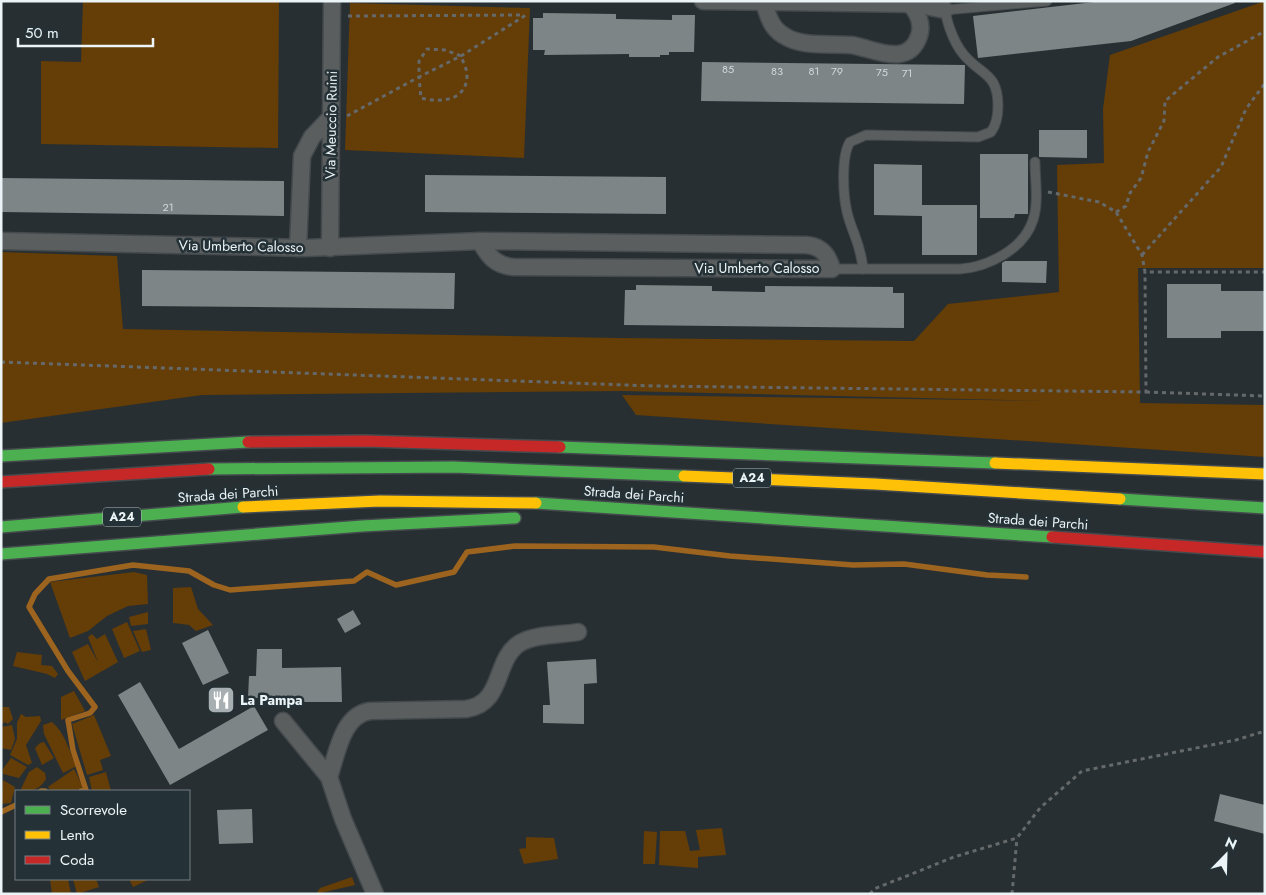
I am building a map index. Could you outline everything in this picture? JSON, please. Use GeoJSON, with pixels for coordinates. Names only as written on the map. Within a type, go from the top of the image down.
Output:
{"type":"FeatureCollection","features":[{"type":"Feature","properties":{"kind":"highway"},"geometry":{"type":"LineString","coordinates":[[1,456],[233,442],[366,440],[727,452],[1265,474]]}},
{"type":"Feature","properties":{"kind":"highway","name":"Strada dei Parchi"},"geometry":{"type":"LineString","coordinates":[[1,482],[238,467],[361,465],[596,471],[875,484],[1265,508]]}},
{"type":"Feature","properties":{"kind":"highway","name":"Strada dei Parchi"},"geometry":{"type":"LineString","coordinates":[[1,527],[244,507],[371,501],[476,500],[1265,552]]}},
{"type":"Feature","properties":{"kind":"highway"},"geometry":{"type":"LineString","coordinates":[[558,517],[674,512]]}},
{"type":"Feature","properties":{"kind":"highway"},"geometry":{"type":"LineString","coordinates":[[1,554],[362,526],[529,518]]}},
{"type":"Feature","properties":{"kind":"street"},"geometry":{"type":"LineString","coordinates":[[703,1],[945,6]]}},
{"type":"Feature","properties":{"kind":"street"},"geometry":{"type":"LineString","coordinates":[[764,3],[773,26],[790,39],[804,43],[855,46],[891,55],[900,54],[912,48],[918,38],[920,22],[910,4]]}},
{"type":"Feature","properties":{"kind":"street","name":"Via Meuccio Ruini"},"geometry":{"type":"LineString","coordinates":[[330,248],[332,9]]}},
{"type":"Feature","properties":{"kind":"street"},"geometry":{"type":"LineString","coordinates":[[298,248],[302,156],[312,137],[331,121]]}},
{"type":"Feature","properties":{"kind":"street","name":"Via Umberto Calosso"},"geometry":{"type":"LineString","coordinates":[[1,241],[298,248],[480,241],[810,245],[824,252],[832,268],[507,266],[490,258],[480,241]]}},
{"type":"Feature","properties":{"kind":"street"},"geometry":{"type":"LineString","coordinates":[[632,243],[632,268]]}},
{"type":"Feature","properties":{"kind":"street"},"geometry":{"type":"LineString","coordinates":[[329,777],[347,726],[360,713],[370,711],[466,709],[478,706],[489,697],[509,654],[518,644],[530,639],[578,632]]}},
{"type":"Feature","properties":{"kind":"street"},"geometry":{"type":"LineString","coordinates":[[283,721],[329,777],[343,819],[375,894]]}},
{"type":"Feature","properties":{"kind":"lane"},"geometry":{"type":"LineString","coordinates":[[863,269],[860,246],[849,219],[846,204],[845,157],[850,142],[866,135],[978,137],[991,132],[997,120],[998,96],[995,83],[961,51],[945,6],[1047,1]]}},
{"type":"Feature","properties":{"kind":"lane"},"geometry":{"type":"LineString","coordinates":[[832,268],[960,269],[986,264],[1000,256],[1027,233],[1033,219],[1036,190],[1035,162]]}},
{"type":"Feature","properties":{"kind":"path"},"geometry":{"type":"LineString","coordinates":[[331,121],[461,56],[526,15],[332,9]]}},
{"type":"Feature","properties":{"kind":"path"},"geometry":{"type":"LineString","coordinates":[[1116,212],[1126,206],[1130,193],[1141,178],[1148,152],[1164,122],[1165,101],[1218,57],[1265,31]]}},
{"type":"Feature","properties":{"kind":"path"},"geometry":{"type":"LineString","coordinates":[[427,49],[445,50],[461,56],[468,75],[463,91],[452,100],[434,102],[421,98],[419,77],[420,61],[427,49]]}},
{"type":"Feature","properties":{"kind":"path"},"geometry":{"type":"LineString","coordinates":[[1142,255],[1221,167],[1246,109],[1265,83]]}},
{"type":"Feature","properties":{"kind":"path"},"geometry":{"type":"LineString","coordinates":[[1036,190],[1099,202],[1116,212],[1142,255],[1145,272],[1146,392]]}},
{"type":"Feature","properties":{"kind":"path"},"geometry":{"type":"LineString","coordinates":[[1145,272],[1265,272]]}},
{"type":"Feature","properties":{"kind":"path"},"geometry":{"type":"LineString","coordinates":[[1,362],[654,386],[1146,392],[1265,396]]}},
{"type":"Feature","properties":{"kind":"path"},"geometry":{"type":"LineString","coordinates":[[1012,894],[1017,838],[1040,808],[1082,771],[1236,740],[1265,731]]}},
{"type":"Feature","properties":{"kind":"path"},"geometry":{"type":"LineString","coordinates":[[870,894],[874,889],[954,857],[1017,838]]}},
{"type":"Feature","properties":{"kind":"shaded area"},"geometry":{"type":"Polygon","coordinates":[[[83,1],[279,1],[278,148],[41,144],[41,61],[81,62],[83,1]]]}},
{"type":"Feature","properties":{"kind":"shaded area"},"geometry":{"type":"Polygon","coordinates":[[[1265,1],[1265,268],[1138,268],[1140,403],[1265,405],[1265,457],[636,415],[622,395],[1049,401],[622,391],[202,395],[1,423],[1,252],[117,256],[123,329],[914,341],[948,304],[1059,292],[1057,165],[1104,163],[1103,109],[1110,55],[1265,1]]]}},
{"type":"Feature","properties":{"kind":"shaded area"},"geometry":{"type":"Polygon","coordinates":[[[350,3],[530,8],[524,158],[345,150],[350,3]]]}},
{"type":"Feature","properties":{"kind":"shaded area"},"geometry":{"type":"Polygon","coordinates":[[[134,572],[147,575],[148,604],[128,606],[107,616],[88,631],[70,638],[50,582],[134,572]]]}},
{"type":"Feature","properties":{"kind":"shaded area"},"geometry":{"type":"Polygon","coordinates":[[[191,587],[198,609],[213,625],[196,631],[189,625],[173,623],[173,588],[191,587]]]}},
{"type":"Feature","properties":{"kind":"shaded area"},"geometry":{"type":"Polygon","coordinates":[[[148,612],[148,624],[131,626],[129,617],[148,612]]]}},
{"type":"Feature","properties":{"kind":"shaded area"},"geometry":{"type":"Polygon","coordinates":[[[127,622],[140,651],[124,658],[112,629],[127,622]]]}},
{"type":"Feature","properties":{"kind":"shaded area"},"geometry":{"type":"Polygon","coordinates":[[[146,629],[151,650],[142,652],[133,631],[146,629]]]}},
{"type":"Feature","properties":{"kind":"shaded area"},"geometry":{"type":"Polygon","coordinates":[[[92,634],[97,639],[105,634],[118,662],[85,681],[72,652],[88,644],[98,662],[88,637],[92,634]]]}},
{"type":"Feature","properties":{"kind":"shaded area"},"geometry":{"type":"Polygon","coordinates":[[[17,652],[42,655],[41,665],[52,666],[58,674],[55,678],[47,674],[13,666],[17,652]]]}},
{"type":"Feature","properties":{"kind":"shaded area"},"geometry":{"type":"Polygon","coordinates":[[[74,691],[85,711],[61,720],[61,697],[74,691]]]}},
{"type":"Feature","properties":{"kind":"shaded area"},"geometry":{"type":"Polygon","coordinates":[[[1,707],[9,707],[13,719],[8,724],[5,722],[1,725],[1,707]]]}},
{"type":"Feature","properties":{"kind":"shaded area"},"geometry":{"type":"Polygon","coordinates":[[[21,714],[26,717],[40,716],[41,721],[26,745],[32,763],[28,765],[10,755],[17,739],[17,723],[21,714]]]}},
{"type":"Feature","properties":{"kind":"shaded area"},"geometry":{"type":"Polygon","coordinates":[[[94,715],[111,756],[100,760],[103,770],[87,775],[72,724],[94,715]]]}},
{"type":"Feature","properties":{"kind":"shaded area"},"geometry":{"type":"Polygon","coordinates":[[[52,722],[64,737],[77,766],[63,773],[44,734],[43,725],[52,722]]]}},
{"type":"Feature","properties":{"kind":"shaded area"},"geometry":{"type":"Polygon","coordinates":[[[12,725],[15,739],[11,750],[1,748],[1,727],[12,725]]]}},
{"type":"Feature","properties":{"kind":"shaded area"},"geometry":{"type":"Polygon","coordinates":[[[44,742],[54,758],[42,765],[35,748],[44,742]]]}},
{"type":"Feature","properties":{"kind":"shaded area"},"geometry":{"type":"Polygon","coordinates":[[[11,758],[27,767],[19,778],[3,774],[3,769],[11,758]]]}},
{"type":"Feature","properties":{"kind":"shaded area"},"geometry":{"type":"Polygon","coordinates":[[[37,767],[45,773],[46,779],[41,786],[35,789],[20,790],[29,772],[37,767]]]}},
{"type":"Feature","properties":{"kind":"shaded area"},"geometry":{"type":"Polygon","coordinates":[[[74,769],[83,787],[76,790],[50,790],[48,787],[74,769]]]}},
{"type":"Feature","properties":{"kind":"shaded area"},"geometry":{"type":"Polygon","coordinates":[[[106,772],[111,790],[92,790],[89,777],[106,772]]]}},
{"type":"Feature","properties":{"kind":"shaded area"},"geometry":{"type":"Polygon","coordinates":[[[3,780],[15,787],[11,803],[1,804],[3,780]]]}},
{"type":"Feature","properties":{"kind":"shaded area"},"geometry":{"type":"Polygon","coordinates":[[[722,828],[726,855],[698,857],[698,868],[659,865],[660,831],[685,831],[690,851],[700,850],[696,830],[722,828]]]}},
{"type":"Feature","properties":{"kind":"shaded area"},"geometry":{"type":"Polygon","coordinates":[[[644,831],[657,832],[655,864],[643,864],[644,831]]]}},
{"type":"Feature","properties":{"kind":"shaded area"},"geometry":{"type":"Polygon","coordinates":[[[526,837],[554,838],[558,859],[524,864],[519,849],[526,848],[526,837]]]}},
{"type":"Feature","properties":{"kind":"shaded area"},"geometry":{"type":"Polygon","coordinates":[[[352,877],[355,885],[316,894],[320,888],[352,877]]]}},
{"type":"Feature","properties":{"kind":"shaded area"},"geometry":{"type":"Polygon","coordinates":[[[50,880],[68,880],[71,894],[52,894],[50,880]]]}},
{"type":"Feature","properties":{"kind":"shaded area"},"geometry":{"type":"Polygon","coordinates":[[[73,880],[96,880],[99,887],[77,894],[73,880]]]}},
{"type":"Feature","properties":{"kind":"shaded area"},"geometry":{"type":"Polygon","coordinates":[[[130,880],[148,880],[133,887],[130,880]]]}},
{"type":"Feature","properties":{"kind":"building"},"geometry":{"type":"Polygon","coordinates":[[[1103,1],[1234,1],[1235,3],[1131,41],[978,58],[973,16],[1103,1]]]}},
{"type":"Feature","properties":{"kind":"building"},"geometry":{"type":"Polygon","coordinates":[[[543,13],[616,14],[616,19],[672,20],[672,15],[695,15],[694,52],[669,52],[669,55],[660,55],[660,57],[629,57],[629,54],[544,55],[545,50],[533,50],[533,18],[543,18],[543,13]]]}},
{"type":"Feature","properties":{"kind":"building"},"geometry":{"type":"Polygon","coordinates":[[[702,62],[965,65],[964,104],[701,101],[702,62]]]}},
{"type":"Feature","properties":{"kind":"building"},"geometry":{"type":"Polygon","coordinates":[[[1039,130],[1087,130],[1087,158],[1039,157],[1039,130]]]}},
{"type":"Feature","properties":{"kind":"building"},"geometry":{"type":"Polygon","coordinates":[[[980,154],[1028,154],[1028,214],[1015,214],[1014,218],[980,218],[980,154]]]}},
{"type":"Feature","properties":{"kind":"building"},"geometry":{"type":"Polygon","coordinates":[[[874,164],[922,165],[922,216],[874,215],[874,164]]]}},
{"type":"Feature","properties":{"kind":"building"},"geometry":{"type":"Polygon","coordinates":[[[425,175],[666,177],[666,214],[425,212],[425,175]]]}},
{"type":"Feature","properties":{"kind":"building"},"geometry":{"type":"Polygon","coordinates":[[[2,178],[284,181],[284,216],[2,212],[2,178]]]}},
{"type":"Feature","properties":{"kind":"building"},"geometry":{"type":"Polygon","coordinates":[[[922,205],[977,205],[977,255],[922,255],[922,205]]]}},
{"type":"Feature","properties":{"kind":"building"},"geometry":{"type":"Polygon","coordinates":[[[1005,261],[1047,261],[1046,283],[1002,282],[1002,263],[1005,261]]]}},
{"type":"Feature","properties":{"kind":"building"},"geometry":{"type":"Polygon","coordinates":[[[142,270],[455,273],[454,309],[142,306],[142,270]]]}},
{"type":"Feature","properties":{"kind":"building"},"geometry":{"type":"Polygon","coordinates":[[[1167,284],[1221,284],[1221,291],[1265,291],[1265,331],[1221,331],[1221,338],[1167,338],[1167,284]]]}},
{"type":"Feature","properties":{"kind":"building"},"geometry":{"type":"Polygon","coordinates":[[[636,285],[712,286],[712,291],[765,292],[765,286],[893,287],[893,293],[904,293],[904,328],[624,325],[625,290],[636,290],[636,285]]]}},
{"type":"Feature","properties":{"kind":"building"},"geometry":{"type":"Polygon","coordinates":[[[353,610],[361,624],[345,633],[337,619],[353,610]]]}},
{"type":"Feature","properties":{"kind":"building"},"geometry":{"type":"Polygon","coordinates":[[[208,630],[229,673],[203,685],[182,643],[208,630]]]}},
{"type":"Feature","properties":{"kind":"building"},"geometry":{"type":"Polygon","coordinates":[[[257,649],[282,649],[282,668],[341,667],[342,702],[291,702],[291,698],[248,698],[249,676],[256,676],[257,649]]]}},
{"type":"Feature","properties":{"kind":"building"},"geometry":{"type":"Polygon","coordinates":[[[596,659],[597,683],[584,684],[584,724],[543,723],[543,705],[550,705],[547,662],[596,659]]]}},
{"type":"Feature","properties":{"kind":"building"},"geometry":{"type":"Polygon","coordinates":[[[140,682],[179,749],[254,706],[268,730],[170,785],[118,695],[140,682]]]}},
{"type":"Feature","properties":{"kind":"building"},"geometry":{"type":"Polygon","coordinates":[[[1220,794],[1265,805],[1265,834],[1214,821],[1220,794]]]}},
{"type":"Feature","properties":{"kind":"building"},"geometry":{"type":"Polygon","coordinates":[[[252,809],[253,843],[219,844],[217,810],[252,809]]]}},
{"type":"Feature","properties":{"kind":"waterway"},"geometry":{"type":"LineString","coordinates":[[86,790],[73,750],[68,720],[90,713],[95,707],[68,671],[29,607],[35,594],[49,579],[133,565],[189,571],[214,585],[230,590],[354,581],[367,572],[396,585],[454,572],[467,552],[515,546],[654,547],[730,556],[853,565],[904,564],[987,575],[1026,577]]}},
{"type":"Feature","properties":{"kind":"waterway"},"geometry":{"type":"LineString","coordinates":[[1,812],[15,805]]}},
{"type":"Feature","properties":{"kind":"traffic: fast"},"geometry":{"type":"LineString","coordinates":[[1,456],[248,442]]}},
{"type":"Feature","properties":{"kind":"traffic: fast"},"geometry":{"type":"LineString","coordinates":[[560,447],[995,463]]}},
{"type":"Feature","properties":{"kind":"traffic: fast"},"geometry":{"type":"LineString","coordinates":[[209,469],[453,467],[684,476]]}},
{"type":"Feature","properties":{"kind":"traffic: fast"},"geometry":{"type":"LineString","coordinates":[[1120,499],[1265,508]]}},
{"type":"Feature","properties":{"kind":"traffic: fast"},"geometry":{"type":"LineString","coordinates":[[536,503],[1052,537]]}},
{"type":"Feature","properties":{"kind":"traffic: fast"},"geometry":{"type":"LineString","coordinates":[[1,527],[243,507]]}},
{"type":"Feature","properties":{"kind":"traffic: fast"},"geometry":{"type":"LineString","coordinates":[[1,554],[362,526],[515,518]]}},
{"type":"Feature","properties":{"kind":"traffic: slow"},"geometry":{"type":"LineString","coordinates":[[995,463],[1265,474]]}},
{"type":"Feature","properties":{"kind":"traffic: slow"},"geometry":{"type":"LineString","coordinates":[[684,476],[875,484],[1120,499]]}},
{"type":"Feature","properties":{"kind":"traffic: slow"},"geometry":{"type":"LineString","coordinates":[[243,507],[380,501],[536,503]]}},
{"type":"Feature","properties":{"kind":"traffic: jam"},"geometry":{"type":"LineString","coordinates":[[248,442],[366,441],[560,447]]}},
{"type":"Feature","properties":{"kind":"traffic: jam"},"geometry":{"type":"LineString","coordinates":[[1,482],[209,469]]}},
{"type":"Feature","properties":{"kind":"traffic: jam"},"geometry":{"type":"LineString","coordinates":[[1052,537],[1265,552]]}},
{"type":"Feature","properties":{"kind":"place","name":"La Pampa"},"geometry":{"type":"Point","coordinates":[221,700]}}]}
